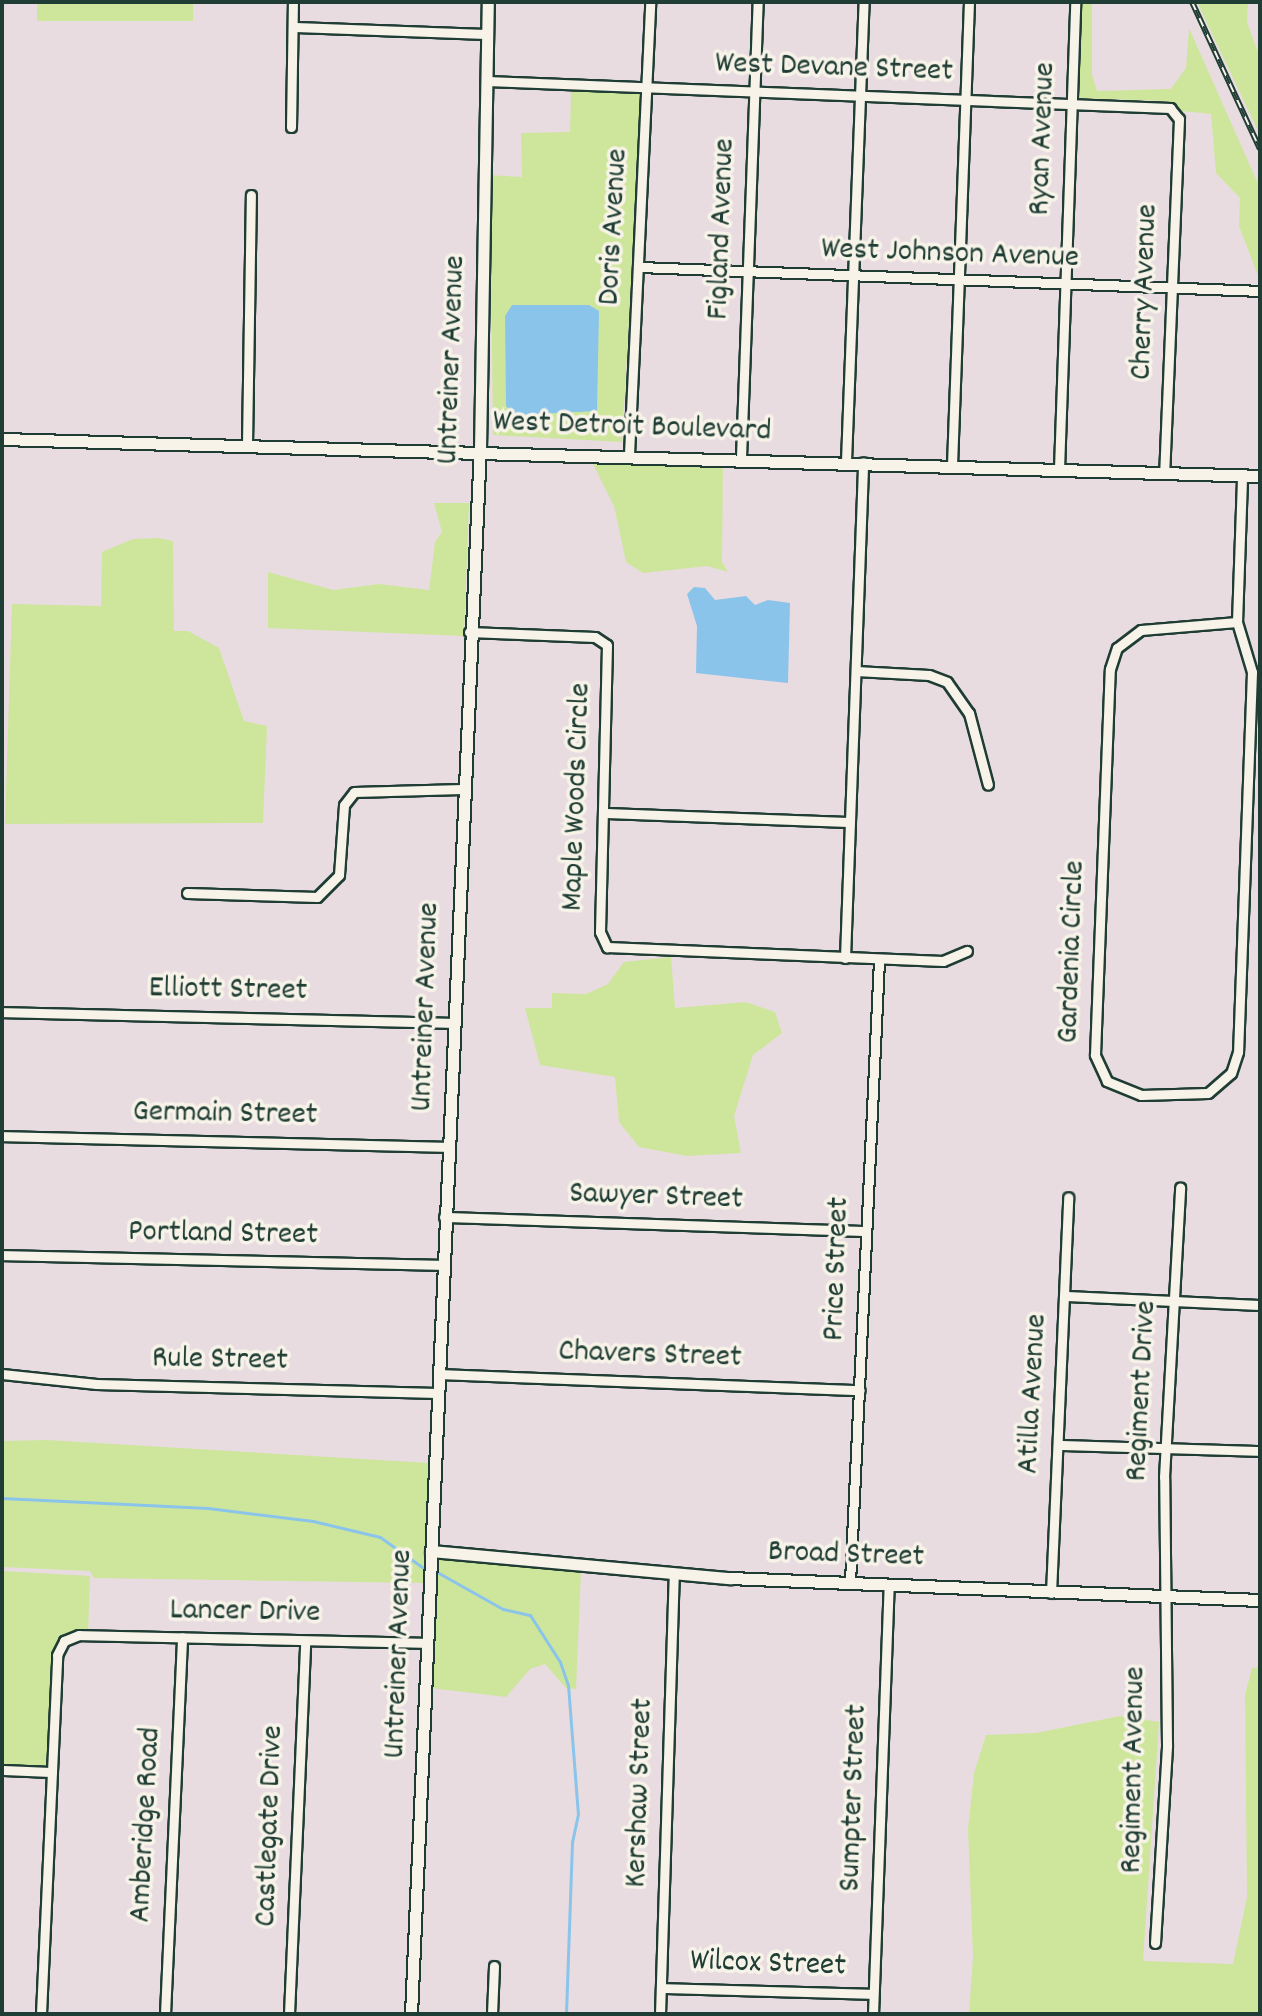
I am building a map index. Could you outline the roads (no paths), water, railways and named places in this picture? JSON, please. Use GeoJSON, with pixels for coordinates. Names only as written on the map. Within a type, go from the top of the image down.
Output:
{"type":"FeatureCollection","features":[{"type":"Feature","properties":{"kind":"street"},"geometry":{"type":"LineString","coordinates":[[291,127],[293,2]]}},
{"type":"Feature","properties":{"kind":"street","name":"Untreiner Avenue"},"geometry":{"type":"LineString","coordinates":[[411,2014],[462,789],[480,449],[488,2]]}},
{"type":"Feature","properties":{"kind":"street","name":"Doris Avenue"},"geometry":{"type":"LineString","coordinates":[[629,454],[650,2]]}},
{"type":"Feature","properties":{"kind":"street","name":"Figland Avenue"},"geometry":{"type":"LineString","coordinates":[[741,457],[758,2]]}},
{"type":"Feature","properties":{"kind":"street"},"geometry":{"type":"LineString","coordinates":[[846,461],[864,2]]}},
{"type":"Feature","properties":{"kind":"street"},"geometry":{"type":"LineString","coordinates":[[952,465],[969,2]]}},
{"type":"Feature","properties":{"kind":"street","name":"Ryan Avenue"},"geometry":{"type":"LineString","coordinates":[[1059,469],[1075,2]]}},
{"type":"Feature","properties":{"kind":"street"},"geometry":{"type":"LineString","coordinates":[[293,27],[488,34]]}},
{"type":"Feature","properties":{"kind":"street","name":"West Devane Street"},"geometry":{"type":"LineString","coordinates":[[487,81],[1166,107],[1176,113]]}},
{"type":"Feature","properties":{"kind":"street","name":"Cherry Avenue"},"geometry":{"type":"LineString","coordinates":[[1164,473],[1176,113]]}},
{"type":"Feature","properties":{"kind":"street"},"geometry":{"type":"LineString","coordinates":[[247,444],[251,195]]}},
{"type":"Feature","properties":{"kind":"street","name":"West Johnson Avenue"},"geometry":{"type":"LineString","coordinates":[[639,267],[854,278],[1260,291]]}},
{"type":"Feature","properties":{"kind":"street","name":"West Detroit Boulevard"},"geometry":{"type":"LineString","coordinates":[[2,439],[480,449],[1260,476]]}},
{"type":"Feature","properties":{"kind":"street"},"geometry":{"type":"LineString","coordinates":[[845,958],[863,462]]}},
{"type":"Feature","properties":{"kind":"street","name":"Gardenia Circle"},"geometry":{"type":"LineString","coordinates":[[1237,622],[1141,630],[1117,648],[1110,669],[1095,1055],[1107,1081],[1141,1095],[1208,1093],[1231,1073],[1238,1052],[1252,672],[1237,622],[1242,476]]}},
{"type":"Feature","properties":{"kind":"street","name":"Maple Woods Circle"},"geometry":{"type":"LineString","coordinates":[[469,632],[595,637],[607,645],[600,932],[607,947],[943,961],[967,951]]}},
{"type":"Feature","properties":{"kind":"street"},"geometry":{"type":"LineString","coordinates":[[856,671],[929,675],[947,682],[969,713],[988,785]]}},
{"type":"Feature","properties":{"kind":"street"},"geometry":{"type":"LineString","coordinates":[[187,893],[317,897],[339,875],[344,805],[354,792],[462,789]]}},
{"type":"Feature","properties":{"kind":"street"},"geometry":{"type":"LineString","coordinates":[[604,813],[850,822]]}},
{"type":"Feature","properties":{"kind":"street","name":"Price Street"},"geometry":{"type":"LineString","coordinates":[[850,1582],[879,959]]}},
{"type":"Feature","properties":{"kind":"street","name":"Elliott Street"},"geometry":{"type":"LineString","coordinates":[[2,1012],[452,1023]]}},
{"type":"Feature","properties":{"kind":"street","name":"Germain Street"},"geometry":{"type":"LineString","coordinates":[[2,1136],[447,1147]]}},
{"type":"Feature","properties":{"kind":"street","name":"Regiment Drive"},"geometry":{"type":"LineString","coordinates":[[1162,1598],[1166,1448],[1180,1187]]}},
{"type":"Feature","properties":{"kind":"street","name":"Atilla Avenue"},"geometry":{"type":"LineString","coordinates":[[1051,1593],[1068,1197]]}},
{"type":"Feature","properties":{"kind":"street","name":"Sawyer Street"},"geometry":{"type":"LineString","coordinates":[[444,1217],[866,1231]]}},
{"type":"Feature","properties":{"kind":"street","name":"Portland Street"},"geometry":{"type":"LineString","coordinates":[[2,1255],[442,1265]]}},
{"type":"Feature","properties":{"kind":"street"},"geometry":{"type":"LineString","coordinates":[[1066,1296],[1260,1305]]}},
{"type":"Feature","properties":{"kind":"street","name":"Rule Street"},"geometry":{"type":"LineString","coordinates":[[2,1374],[96,1384],[437,1393]]}},
{"type":"Feature","properties":{"kind":"street","name":"Chavers Street"},"geometry":{"type":"LineString","coordinates":[[438,1374],[860,1390]]}},
{"type":"Feature","properties":{"kind":"street"},"geometry":{"type":"LineString","coordinates":[[1058,1445],[1260,1451]]}},
{"type":"Feature","properties":{"kind":"street","name":"Broad Street"},"geometry":{"type":"LineString","coordinates":[[431,1551],[674,1573],[1051,1593],[1260,1600]]}},
{"type":"Feature","properties":{"kind":"street","name":"Kershaw Street"},"geometry":{"type":"LineString","coordinates":[[660,2014],[674,1573]]}},
{"type":"Feature","properties":{"kind":"street","name":"Sumpter Street"},"geometry":{"type":"LineString","coordinates":[[873,2014],[889,1584]]}},
{"type":"Feature","properties":{"kind":"street","name":"Regiment Avenue"},"geometry":{"type":"LineString","coordinates":[[1155,1943],[1167,1744],[1162,1598]]}},
{"type":"Feature","properties":{"kind":"street","name":"Lancer Drive"},"geometry":{"type":"LineString","coordinates":[[52,1772],[57,1655],[64,1641],[79,1635],[427,1643]]}},
{"type":"Feature","properties":{"kind":"street","name":"Amberidge Road"},"geometry":{"type":"LineString","coordinates":[[165,2014],[182,1637]]}},
{"type":"Feature","properties":{"kind":"street","name":"Castlegate Drive"},"geometry":{"type":"LineString","coordinates":[[289,2014],[305,1641]]}},
{"type":"Feature","properties":{"kind":"street"},"geometry":{"type":"LineString","coordinates":[[2,1770],[52,1772],[41,2014]]}},
{"type":"Feature","properties":{"kind":"street"},"geometry":{"type":"LineString","coordinates":[[492,2014],[494,1966]]}},
{"type":"Feature","properties":{"kind":"street","name":"Wilcox Street"},"geometry":{"type":"LineString","coordinates":[[661,1988],[873,1994]]}},
{"type":"Feature","properties":{"kind":"water"},"geometry":{"type":"Polygon","coordinates":[[[512,305],[589,305],[599,311],[597,411],[515,415],[506,406],[505,316],[512,305]]]}},
{"type":"Feature","properties":{"kind":"water"},"geometry":{"type":"Polygon","coordinates":[[[694,587],[705,588],[715,600],[746,596],[755,605],[768,600],[790,603],[788,683],[696,673],[697,626],[687,594],[694,587]]]}},
{"type":"Feature","properties":{"kind":"waterway"},"geometry":{"type":"LineString","coordinates":[[2,1498],[208,1508],[313,1521],[380,1537],[422,1567]]}},
{"type":"Feature","properties":{"kind":"waterway"},"geometry":{"type":"LineString","coordinates":[[437,1572],[503,1609],[530,1615],[560,1662],[568,1685],[578,1814],[572,1842],[566,2014]]}},
{"type":"Feature","properties":{"kind":"railway"},"geometry":{"type":"LineString","coordinates":[[1192,2],[1260,149]]}}]}
